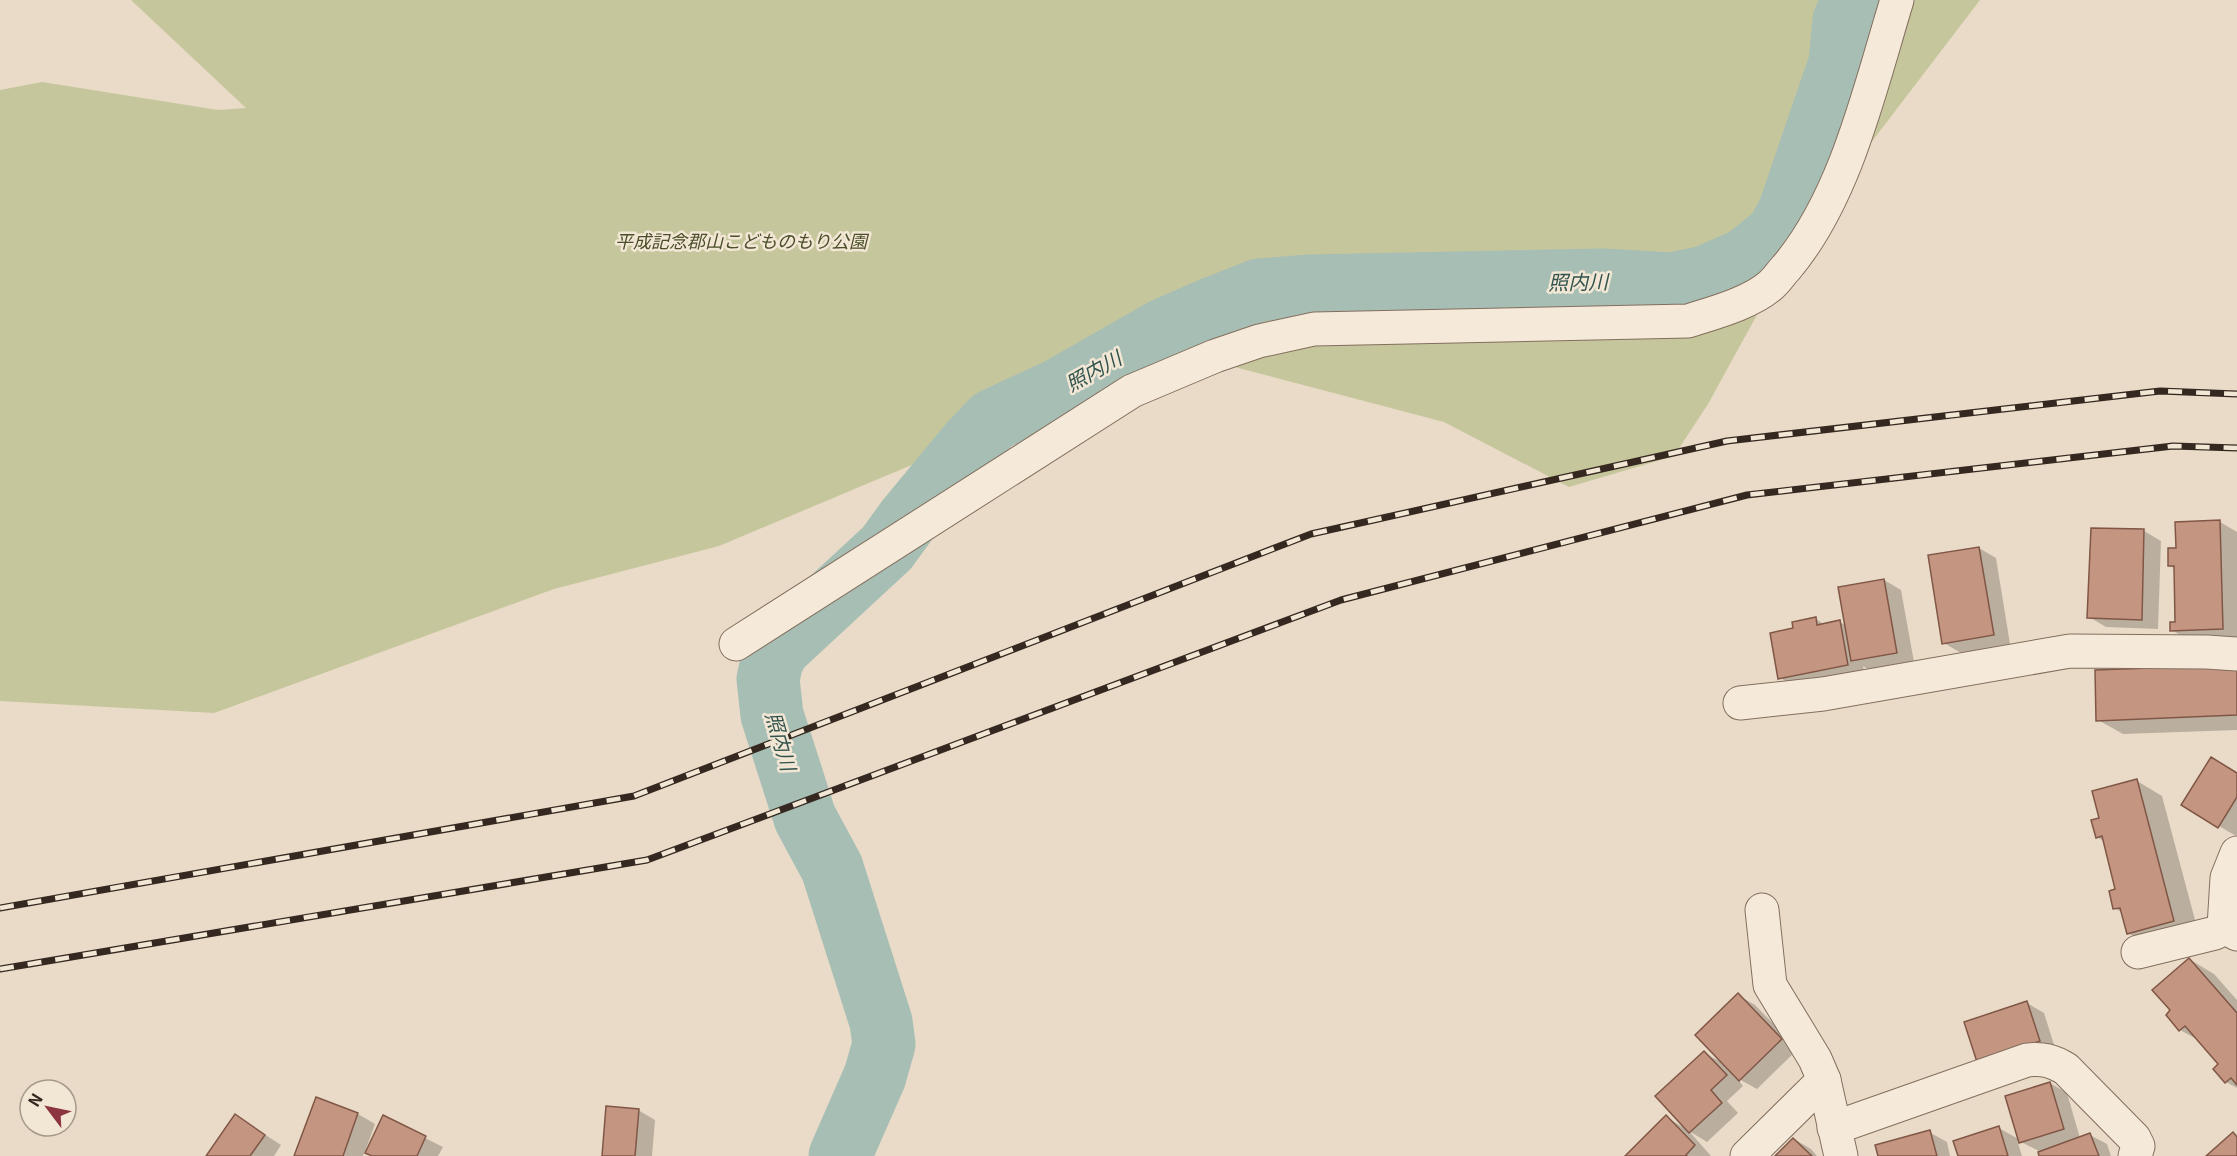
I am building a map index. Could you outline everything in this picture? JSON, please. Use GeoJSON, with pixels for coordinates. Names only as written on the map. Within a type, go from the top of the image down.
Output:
{"type":"FeatureCollection","features":[{"type":"Feature","properties":{"kind":"street"},"geometry":{"type":"LineString","coordinates":[[736,644],[1132,390],[1215,356],[1259,341],[1314,329],[1688,321],[1732,307],[1771,286],[1802,249],[1813,231],[1845,163],[1897,0]]}},
{"type":"Feature","properties":{"kind":"street"},"geometry":{"type":"LineString","coordinates":[[1740,703],[1823,694],[2070,651],[2237,654]]}},
{"type":"Feature","properties":{"kind":"street"},"geometry":{"type":"LineString","coordinates":[[2139,952],[2230,931],[2227,878],[2237,853]]}},
{"type":"Feature","properties":{"kind":"street"},"geometry":{"type":"LineString","coordinates":[[1762,910],[1770,984],[1804,1039],[1824,1080],[1838,1142],[2027,1060],[2040,1058],[2066,1069],[2134,1138],[2138,1146],[2135,1156]]}},
{"type":"Feature","properties":{"kind":"street"},"geometry":{"type":"LineString","coordinates":[[1747,1156],[1824,1080]]}},
{"type":"Feature","properties":{"kind":"green space","name":"平成記念郡山こどものもり公園"},"geometry":{"type":"Polygon","coordinates":[[[131,0],[1980,0],[1802,233],[1708,404],[1674,456],[1569,487],[1444,422],[1231,366],[1098,372],[914,464],[719,546],[554,589],[214,713],[0,701],[0,90],[42,82],[218,110],[246,108],[131,0]]]}},
{"type":"Feature","properties":{"kind":"building"},"geometry":{"type":"Polygon","coordinates":[[[2220,520],[2223,629],[2170,631],[2170,622],[2175,622],[2174,566],[2168,566],[2168,548],[2176,548],[2175,522],[2220,520]]]}},
{"type":"Feature","properties":{"kind":"building"},"geometry":{"type":"Polygon","coordinates":[[[2091,528],[2144,529],[2142,620],[2087,618],[2091,528]]]}},
{"type":"Feature","properties":{"kind":"building"},"geometry":{"type":"Polygon","coordinates":[[[1979,547],[1994,635],[1942,644],[1928,555],[1979,547]]]}},
{"type":"Feature","properties":{"kind":"building"},"geometry":{"type":"Polygon","coordinates":[[[1884,579],[1897,653],[1851,661],[1838,587],[1884,579]]]}},
{"type":"Feature","properties":{"kind":"building"},"geometry":{"type":"Polygon","coordinates":[[[1816,617],[1817,625],[1840,620],[1848,665],[1778,679],[1770,633],[1793,628],[1792,622],[1816,617]]]}},
{"type":"Feature","properties":{"kind":"building"},"geometry":{"type":"Polygon","coordinates":[[[2237,665],[2237,715],[2096,721],[2095,670],[2237,665]]]}},
{"type":"Feature","properties":{"kind":"building"},"geometry":{"type":"Polygon","coordinates":[[[2211,757],[2237,773],[2237,797],[2218,828],[2181,805],[2211,757]]]}},
{"type":"Feature","properties":{"kind":"building"},"geometry":{"type":"Polygon","coordinates":[[[2137,779],[2174,921],[2127,934],[2120,908],[2113,909],[2109,891],[2115,889],[2102,836],[2096,838],[2091,820],[2099,818],[2092,791],[2137,779]]]}},
{"type":"Feature","properties":{"kind":"building"},"geometry":{"type":"Polygon","coordinates":[[[2189,958],[2237,1013],[2237,1085],[2231,1078],[2225,1083],[2213,1069],[2218,1064],[2185,1026],[2179,1031],[2166,1015],[2170,1010],[2152,990],[2189,958]]]}},
{"type":"Feature","properties":{"kind":"building"},"geometry":{"type":"Polygon","coordinates":[[[1738,993],[1782,1039],[1739,1081],[1695,1035],[1738,993]]]}},
{"type":"Feature","properties":{"kind":"building"},"geometry":{"type":"Polygon","coordinates":[[[2027,1001],[2040,1041],[1977,1062],[1964,1022],[2027,1001]]]}},
{"type":"Feature","properties":{"kind":"building"},"geometry":{"type":"Polygon","coordinates":[[[1704,1051],[1727,1075],[1711,1090],[1722,1103],[1689,1133],[1655,1096],[1704,1051]]]}},
{"type":"Feature","properties":{"kind":"building"},"geometry":{"type":"Polygon","coordinates":[[[2050,1082],[2064,1129],[2019,1143],[2005,1096],[2050,1082]]]}},
{"type":"Feature","properties":{"kind":"building"},"geometry":{"type":"Polygon","coordinates":[[[316,1097],[358,1113],[343,1156],[294,1156],[316,1097]]]}},
{"type":"Feature","properties":{"kind":"building"},"geometry":{"type":"Polygon","coordinates":[[[606,1106],[639,1109],[635,1156],[602,1156],[606,1106]]]}},
{"type":"Feature","properties":{"kind":"building"},"geometry":{"type":"Polygon","coordinates":[[[235,1114],[265,1135],[250,1156],[206,1156],[235,1114]]]}},
{"type":"Feature","properties":{"kind":"building"},"geometry":{"type":"Polygon","coordinates":[[[383,1115],[426,1136],[417,1156],[372,1156],[365,1153],[383,1115]]]}},
{"type":"Feature","properties":{"kind":"building"},"geometry":{"type":"Polygon","coordinates":[[[1666,1115],[1695,1145],[1687,1156],[1625,1156],[1666,1115]]]}},
{"type":"Feature","properties":{"kind":"building"},"geometry":{"type":"Polygon","coordinates":[[[1999,1126],[2008,1156],[1958,1156],[1953,1141],[1999,1126]]]}},
{"type":"Feature","properties":{"kind":"building"},"geometry":{"type":"Polygon","coordinates":[[[1930,1130],[1937,1156],[1878,1156],[1875,1145],[1930,1130]]]}},
{"type":"Feature","properties":{"kind":"building"},"geometry":{"type":"Polygon","coordinates":[[[2233,1132],[2237,1137],[2237,1156],[2206,1156],[2233,1132]]]}},
{"type":"Feature","properties":{"kind":"building"},"geometry":{"type":"Polygon","coordinates":[[[2090,1133],[2099,1156],[2039,1156],[2038,1152],[2090,1133]]]}},
{"type":"Feature","properties":{"kind":"building"},"geometry":{"type":"Polygon","coordinates":[[[1793,1138],[1812,1156],[1775,1156],[1793,1138]]]}},
{"type":"Feature","properties":{"kind":"waterway","name":"照内川"},"geometry":{"type":"LineString","coordinates":[[840,1156],[875,1076],[884,1044],[881,1022],[832,868],[805,818],[772,715],[768,679],[772,661],[779,648],[887,548],[970,444],[993,420],[1058,390],[1163,330],[1216,307],[1259,290],[1310,286],[1602,280],[1671,284],[1705,277],[1746,259],[1777,234],[1789,212],[1840,63],[1844,20],[1854,0]]}},
{"type":"Feature","properties":{"kind":"railway"},"geometry":{"type":"LineString","coordinates":[[0,908],[634,796],[1311,534],[1727,441],[2160,391],[2237,394]]}},
{"type":"Feature","properties":{"kind":"railway"},"geometry":{"type":"LineString","coordinates":[[0,969],[647,860],[1341,600],[1747,495],[2173,446],[2237,448]]}}]}
